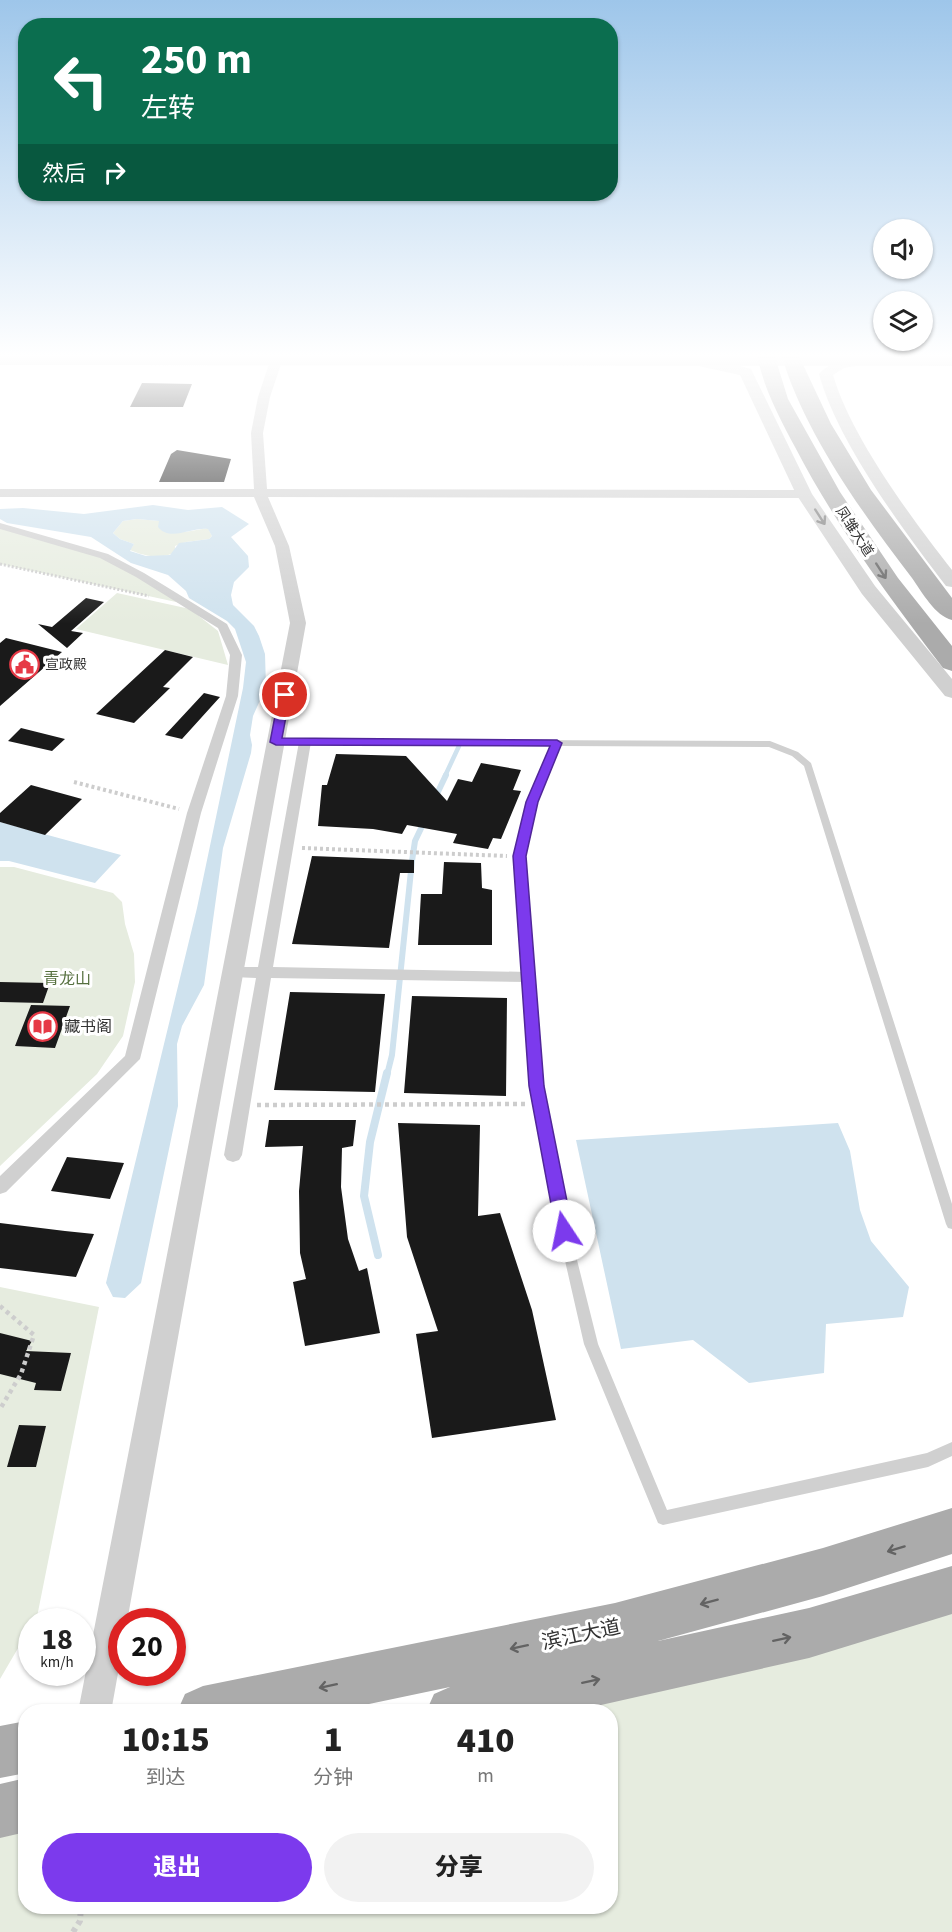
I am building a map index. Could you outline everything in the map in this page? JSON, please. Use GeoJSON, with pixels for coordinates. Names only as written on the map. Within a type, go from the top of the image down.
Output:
{"type":"FeatureCollection","features":[{"type":"Feature","properties":{"kind":"main road","name":"凤雏大道"},"geometry":{"type":"LineString","coordinates":[[803,444],[829,492],[889,582],[952,663]]}},
{"type":"Feature","properties":{"kind":"main road","name":"凤雏大道"},"geometry":{"type":"LineString","coordinates":[[834,444],[867,501],[952,613]]}},
{"type":"Feature","properties":{"kind":"main road","name":"滨江大道"},"geometry":{"type":"LineString","coordinates":[[242,1704],[615,1628],[823,1572],[952,1531]]}},
{"type":"Feature","properties":{"kind":"main road"},"geometry":{"type":"LineString","coordinates":[[488,1704],[809,1633],[952,1590]]}},
{"type":"Feature","properties":{"kind":"main road"},"geometry":{"type":"LineString","coordinates":[[0,1752],[18,1749]]}},
{"type":"Feature","properties":{"kind":"main road"},"geometry":{"type":"LineString","coordinates":[[0,1811],[18,1808]]}},
{"type":"Feature","properties":{"kind":"street"},"geometry":{"type":"LineString","coordinates":[[96,1704],[298,623],[282,546],[261,500],[258,444]]}},
{"type":"Feature","properties":{"kind":"street"},"geometry":{"type":"LineString","coordinates":[[781,444],[804,494],[868,590],[952,692]]}},
{"type":"Feature","properties":{"kind":"street"},"geometry":{"type":"LineString","coordinates":[[857,444],[924,546],[952,582]]}},
{"type":"Feature","properties":{"kind":"street"},"geometry":{"type":"LineString","coordinates":[[0,493],[804,494]]}},
{"type":"Feature","properties":{"kind":"street"},"geometry":{"type":"LineString","coordinates":[[867,501],[924,546]]}},
{"type":"Feature","properties":{"kind":"street"},"geometry":{"type":"LineString","coordinates":[[0,526],[104,556],[223,626],[236,654],[232,696],[194,813],[132,1059],[0,1187]]}},
{"type":"Feature","properties":{"kind":"street"},"geometry":{"type":"LineString","coordinates":[[233,1155],[305,742]]}},
{"type":"Feature","properties":{"kind":"street"},"geometry":{"type":"LineString","coordinates":[[233,972],[528,977]]}},
{"type":"Feature","properties":{"kind":"lane"},"geometry":{"type":"LineString","coordinates":[[276,742],[770,744],[795,754],[808,765],[952,1224]]}},
{"type":"Feature","properties":{"kind":"lane"},"geometry":{"type":"LineString","coordinates":[[557,743],[532,802],[520,856],[540,1104],[568,1252],[591,1344],[663,1518],[928,1460],[952,1449]]}},
{"type":"Feature","properties":{"kind":"path"},"geometry":{"type":"LineString","coordinates":[[0,564],[190,605]]}},
{"type":"Feature","properties":{"kind":"path"},"geometry":{"type":"LineString","coordinates":[[74,782],[194,813]]}},
{"type":"Feature","properties":{"kind":"path"},"geometry":{"type":"LineString","coordinates":[[286,847],[520,856]]}},
{"type":"Feature","properties":{"kind":"path"},"geometry":{"type":"LineString","coordinates":[[242,1105],[540,1104]]}},
{"type":"Feature","properties":{"kind":"path"},"geometry":{"type":"LineString","coordinates":[[0,1306],[4,1307],[34,1335],[27,1362],[14,1389],[0,1409]]}},
{"type":"Feature","properties":{"kind":"path"},"geometry":{"type":"LineString","coordinates":[[73,1932],[80,1921],[80,1914]]}},
{"type":"Feature","properties":{"kind":"green space"},"geometry":{"type":"Polygon","coordinates":[[[137,519],[160,521],[185,532],[208,528],[212,536],[209,539],[175,546],[175,552],[164,556],[147,555],[130,550],[134,544],[120,539],[113,533],[123,521],[137,519]]]}},
{"type":"Feature","properties":{"kind":"green space"},"geometry":{"type":"Polygon","coordinates":[[[0,526],[104,556],[190,605],[0,564],[0,526]]]}},
{"type":"Feature","properties":{"kind":"green space"},"geometry":{"type":"Polygon","coordinates":[[[117,593],[190,609],[218,631],[228,665],[76,629],[117,593]]]}},
{"type":"Feature","properties":{"kind":"green space","name":"青龙山"},"geometry":{"type":"Polygon","coordinates":[[[0,867],[14,867],[113,893],[122,902],[125,924],[134,954],[135,982],[123,1036],[97,1074],[0,1166],[0,867]]]}},
{"type":"Feature","properties":{"kind":"green space"},"geometry":{"type":"Polygon","coordinates":[[[0,1287],[99,1307],[39,1608],[18,1608],[18,1648],[0,1679],[0,1287]]]}},
{"type":"Feature","properties":{"kind":"green space"},"geometry":{"type":"Polygon","coordinates":[[[952,1590],[952,1932],[0,1932],[0,1811],[18,1807],[18,1914],[618,1914],[618,1704],[481,1704],[952,1590]]]}},
{"type":"Feature","properties":{"kind":"water"},"geometry":{"type":"Polygon","coordinates":[[[153,505],[188,510],[222,507],[249,524],[231,537],[248,556],[249,567],[234,582],[231,595],[233,605],[254,626],[265,654],[266,687],[253,716],[250,735],[251,753],[223,848],[204,985],[182,1026],[177,1044],[178,1106],[141,1283],[125,1298],[113,1297],[106,1283],[197,908],[243,688],[246,662],[235,629],[227,621],[189,598],[186,591],[168,575],[131,563],[91,537],[7,523],[0,519],[0,509],[23,508],[84,514],[153,505]],[[137,519],[123,521],[113,533],[120,539],[134,544],[130,551],[146,556],[170,555],[179,543],[209,539],[212,536],[208,529],[169,533],[158,527],[159,521],[137,519]]]}},
{"type":"Feature","properties":{"kind":"water"},"geometry":{"type":"Polygon","coordinates":[[[0,822],[121,855],[95,883],[9,861],[0,861],[0,822]]]}},
{"type":"Feature","properties":{"kind":"water"},"geometry":{"type":"Polygon","coordinates":[[[838,1123],[850,1151],[860,1210],[871,1241],[909,1287],[903,1317],[826,1324],[824,1373],[749,1383],[693,1340],[621,1349],[576,1140],[838,1123]]]}},
{"type":"Feature","properties":{"kind":"building"},"geometry":{"type":"Polygon","coordinates":[[[177,450],[231,459],[224,482],[159,482],[171,454],[177,450]]]}},
{"type":"Feature","properties":{"kind":"building"},"geometry":{"type":"Polygon","coordinates":[[[86,598],[104,602],[71,631],[83,633],[67,648],[38,624],[52,627],[86,598]]]}},
{"type":"Feature","properties":{"kind":"building","name":"宣政殿"},"geometry":{"type":"Polygon","coordinates":[[[6,638],[62,652],[0,706],[0,643],[6,638]]]}},
{"type":"Feature","properties":{"kind":"building"},"geometry":{"type":"Polygon","coordinates":[[[165,650],[193,657],[163,687],[170,688],[134,723],[96,714],[165,650]]]}},
{"type":"Feature","properties":{"kind":"building"},"geometry":{"type":"Polygon","coordinates":[[[204,693],[220,697],[182,739],[165,735],[204,693]]]}},
{"type":"Feature","properties":{"kind":"building"},"geometry":{"type":"Polygon","coordinates":[[[21,728],[65,739],[52,751],[8,741],[21,728]]]}},
{"type":"Feature","properties":{"kind":"building"},"geometry":{"type":"Polygon","coordinates":[[[336,754],[406,756],[447,801],[458,779],[472,782],[481,763],[521,770],[513,790],[521,791],[501,839],[493,838],[488,849],[453,843],[457,834],[407,825],[402,834],[373,829],[318,826],[322,785],[327,785],[336,754]]]}},
{"type":"Feature","properties":{"kind":"building"},"geometry":{"type":"Polygon","coordinates":[[[31,785],[82,799],[45,835],[0,822],[0,813],[31,785]]]}},
{"type":"Feature","properties":{"kind":"building"},"geometry":{"type":"Polygon","coordinates":[[[312,856],[414,860],[414,873],[400,873],[389,948],[292,944],[312,856]]]}},
{"type":"Feature","properties":{"kind":"building"},"geometry":{"type":"Polygon","coordinates":[[[444,862],[481,863],[482,888],[492,890],[492,945],[418,945],[421,894],[442,894],[444,862]]]}},
{"type":"Feature","properties":{"kind":"building"},"geometry":{"type":"Polygon","coordinates":[[[0,982],[50,983],[43,1003],[0,1002],[0,982]]]}},
{"type":"Feature","properties":{"kind":"building"},"geometry":{"type":"Polygon","coordinates":[[[290,992],[385,994],[375,1092],[274,1090],[290,992]]]}},
{"type":"Feature","properties":{"kind":"building"},"geometry":{"type":"Polygon","coordinates":[[[412,996],[507,998],[506,1096],[404,1093],[412,996]]]}},
{"type":"Feature","properties":{"kind":"building","name":"藏书阁"},"geometry":{"type":"Polygon","coordinates":[[[31,1005],[70,1006],[55,1048],[15,1046],[31,1005]]]}},
{"type":"Feature","properties":{"kind":"building"},"geometry":{"type":"Polygon","coordinates":[[[269,1120],[356,1120],[353,1146],[342,1148],[341,1187],[348,1239],[359,1271],[367,1268],[380,1333],[305,1346],[293,1282],[306,1279],[300,1253],[299,1191],[303,1146],[265,1147],[269,1120]]]}},
{"type":"Feature","properties":{"kind":"building"},"geometry":{"type":"Polygon","coordinates":[[[398,1123],[480,1125],[478,1216],[500,1213],[532,1310],[556,1420],[432,1438],[416,1334],[438,1331],[407,1237],[398,1123]]]}},
{"type":"Feature","properties":{"kind":"building"},"geometry":{"type":"Polygon","coordinates":[[[67,1157],[124,1163],[110,1199],[51,1191],[67,1157]]]}},
{"type":"Feature","properties":{"kind":"building"},"geometry":{"type":"Polygon","coordinates":[[[0,1223],[94,1234],[76,1277],[0,1268],[0,1223]]]}},
{"type":"Feature","properties":{"kind":"building"},"geometry":{"type":"Polygon","coordinates":[[[0,1333],[32,1341],[26,1351],[71,1353],[61,1391],[34,1390],[36,1383],[0,1374],[0,1333]]]}},
{"type":"Feature","properties":{"kind":"building"},"geometry":{"type":"Polygon","coordinates":[[[19,1425],[46,1426],[36,1467],[7,1467],[19,1425]]]}},
{"type":"Feature","properties":{"kind":"waterway"},"geometry":{"type":"LineString","coordinates":[[445,776],[459,746]]}},
{"type":"Feature","properties":{"kind":"waterway"},"geometry":{"type":"LineString","coordinates":[[435,798],[446,775]]}},
{"type":"Feature","properties":{"kind":"waterway"},"geometry":{"type":"LineString","coordinates":[[387,1075],[392,1055],[412,861],[415,841],[425,820]]}},
{"type":"Feature","properties":{"kind":"waterway"},"geometry":{"type":"LineString","coordinates":[[378,1255],[364,1196],[370,1142],[387,1073]]}},
{"type":"Feature","properties":{"kind":"place","name":"宣政殿"},"geometry":{"type":"Point","coordinates":[24,664]}},
{"type":"Feature","properties":{"kind":"place","name":"藏书阁"},"geometry":{"type":"Point","coordinates":[43,1026]}},
{"type":"Feature","properties":{"kind":"route"},"geometry":{"type":"LineString","coordinates":[[285,695],[276,742],[557,743],[532,802],[520,856],[536,1086],[564,1231]]}}]}
